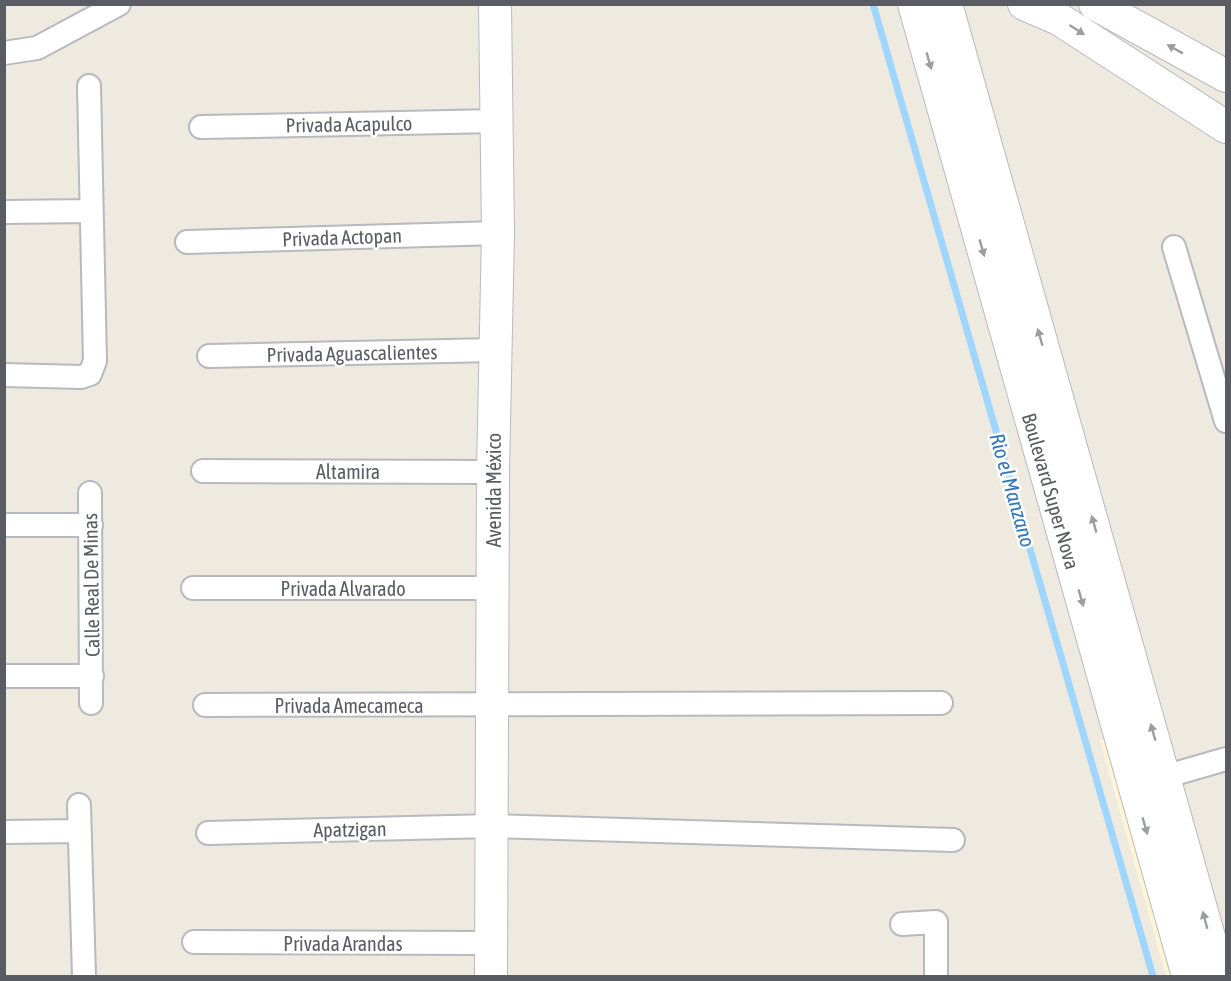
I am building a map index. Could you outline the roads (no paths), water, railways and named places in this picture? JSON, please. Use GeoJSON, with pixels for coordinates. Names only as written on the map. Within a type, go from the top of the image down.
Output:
{"type":"FeatureCollection","features":[{"type":"Feature","properties":{"kind":"street"},"geometry":{"type":"LineString","coordinates":[[4,53],[37,48],[119,4]]}},
{"type":"Feature","properties":{"kind":"street","name":"Avenida México"},"geometry":{"type":"LineString","coordinates":[[491,976],[493,472],[498,233],[495,4]]}},
{"type":"Feature","properties":{"kind":"street","name":"Boulevard Super Nova"},"geometry":{"type":"LineString","coordinates":[[914,4],[1188,976]]}},
{"type":"Feature","properties":{"kind":"street","name":"Boulevard Super Nova"},"geometry":{"type":"LineString","coordinates":[[946,4],[1166,777],[1220,976]]}},
{"type":"Feature","properties":{"kind":"street"},"geometry":{"type":"LineString","coordinates":[[1024,4],[1059,19],[1227,127]]}},
{"type":"Feature","properties":{"kind":"street"},"geometry":{"type":"LineString","coordinates":[[1095,4],[1227,76]]}},
{"type":"Feature","properties":{"kind":"street"},"geometry":{"type":"LineString","coordinates":[[4,375],[81,377],[90,374],[95,361],[89,86]]}},
{"type":"Feature","properties":{"kind":"street","name":"Privada Acapulco"},"geometry":{"type":"LineString","coordinates":[[201,127],[496,121]]}},
{"type":"Feature","properties":{"kind":"street"},"geometry":{"type":"LineString","coordinates":[[4,212],[90,212]]}},
{"type":"Feature","properties":{"kind":"street","name":"Privada Actopan"},"geometry":{"type":"LineString","coordinates":[[187,242],[498,233]]}},
{"type":"Feature","properties":{"kind":"street"},"geometry":{"type":"LineString","coordinates":[[1174,247],[1227,421]]}},
{"type":"Feature","properties":{"kind":"street","name":"Privada Aguascalientes"},"geometry":{"type":"LineString","coordinates":[[210,356],[495,350]]}},
{"type":"Feature","properties":{"kind":"street","name":"Altamira"},"geometry":{"type":"LineString","coordinates":[[203,471],[493,472]]}},
{"type":"Feature","properties":{"kind":"street","name":"Calle Real De Minas"},"geometry":{"type":"LineString","coordinates":[[90,494],[91,703]]}},
{"type":"Feature","properties":{"kind":"street"},"geometry":{"type":"LineString","coordinates":[[4,525],[91,525]]}},
{"type":"Feature","properties":{"kind":"street","name":"Privada Alvarado"},"geometry":{"type":"LineString","coordinates":[[193,588],[493,588]]}},
{"type":"Feature","properties":{"kind":"street"},"geometry":{"type":"LineString","coordinates":[[4,676],[92,676]]}},
{"type":"Feature","properties":{"kind":"street","name":"Privada Amecameca"},"geometry":{"type":"LineString","coordinates":[[205,705],[940,704]]}},
{"type":"Feature","properties":{"kind":"street"},"geometry":{"type":"LineString","coordinates":[[1134,786],[1227,759]]}},
{"type":"Feature","properties":{"kind":"street"},"geometry":{"type":"LineString","coordinates":[[78,805],[84,976]]}},
{"type":"Feature","properties":{"kind":"street","name":"Apatzigan"},"geometry":{"type":"LineString","coordinates":[[208,833],[492,826],[953,840]]}},
{"type":"Feature","properties":{"kind":"street"},"geometry":{"type":"LineString","coordinates":[[4,832],[79,831]]}},
{"type":"Feature","properties":{"kind":"street"},"geometry":{"type":"LineString","coordinates":[[902,924],[936,922],[936,976]]}},
{"type":"Feature","properties":{"kind":"street","name":"Privada Arandas"},"geometry":{"type":"LineString","coordinates":[[194,942],[491,943]]}},
{"type":"Feature","properties":{"kind":"waterway","name":"Rio el Manzano"},"geometry":{"type":"LineString","coordinates":[[873,4],[1153,976]]}}]}
